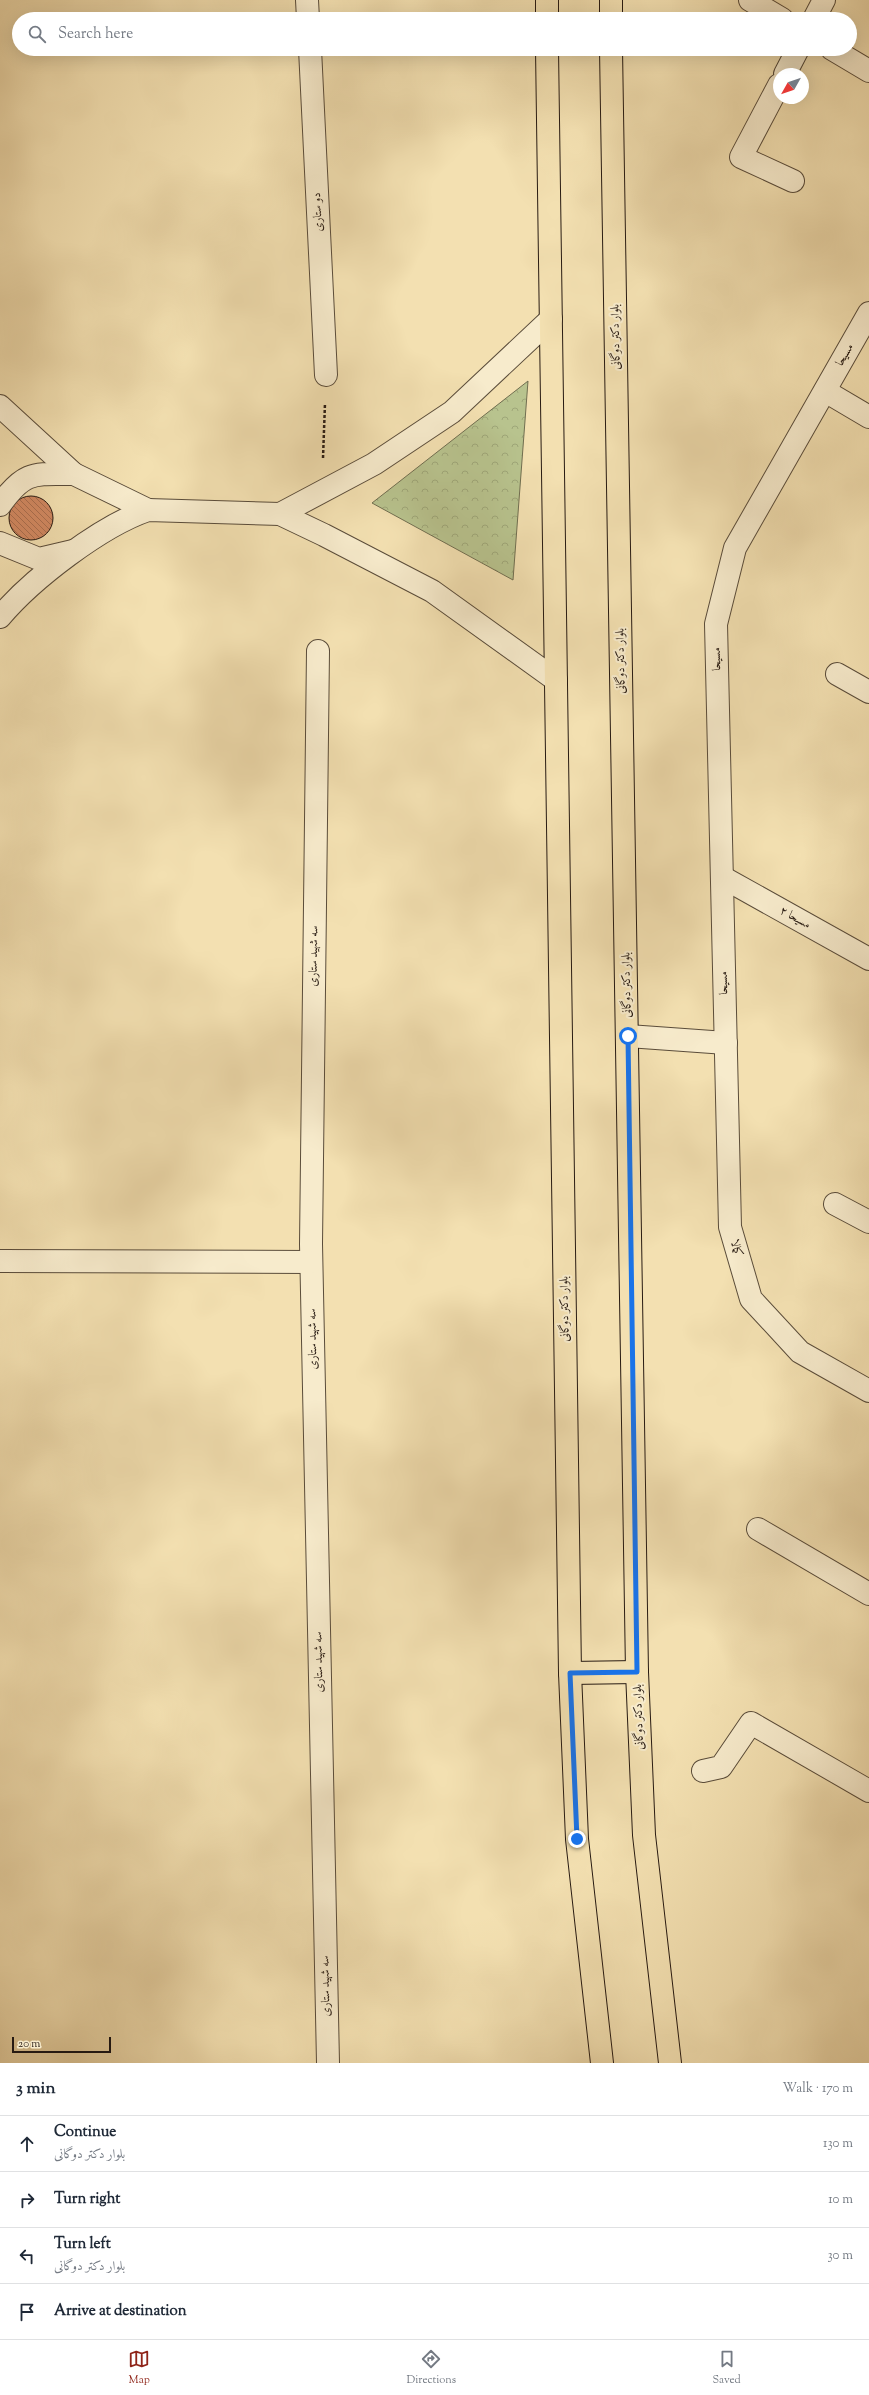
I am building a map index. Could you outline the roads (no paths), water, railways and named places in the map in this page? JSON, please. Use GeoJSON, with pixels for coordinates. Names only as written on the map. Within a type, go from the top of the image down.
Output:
{"type":"FeatureCollection","features":[{"type":"Feature","properties":{"kind":"main road"},"geometry":{"type":"LineString","coordinates":[[546,0],[547,12]]}},
{"type":"Feature","properties":{"kind":"main road"},"geometry":{"type":"LineString","coordinates":[[610,0],[611,12]]}},
{"type":"Feature","properties":{"kind":"main road","name":"بلوار دکتر دوگانی"},"geometry":{"type":"LineString","coordinates":[[547,56],[570,1673],[577,1839],[602,2063]]}},
{"type":"Feature","properties":{"kind":"main road","name":"بلوار دکتر دوگانی"},"geometry":{"type":"LineString","coordinates":[[611,56],[637,1672],[644,1835],[670,2063]]}},
{"type":"Feature","properties":{"kind":"main road"},"geometry":{"type":"LineString","coordinates":[[570,1673],[637,1672]]}},
{"type":"Feature","properties":{"kind":"street"},"geometry":{"type":"LineString","coordinates":[[307,0],[308,12]]}},
{"type":"Feature","properties":{"kind":"street"},"geometry":{"type":"LineString","coordinates":[[750,0],[770,12]]}},
{"type":"Feature","properties":{"kind":"street"},"geometry":{"type":"LineString","coordinates":[[818,12],[824,0]]}},
{"type":"Feature","properties":{"kind":"street","name":"دو ستاری"},"geometry":{"type":"LineString","coordinates":[[310,56],[326,375]]}},
{"type":"Feature","properties":{"kind":"street"},"geometry":{"type":"LineString","coordinates":[[788,68],[794,56]]}},
{"type":"Feature","properties":{"kind":"street"},"geometry":{"type":"LineString","coordinates":[[844,56],[869,71]]}},
{"type":"Feature","properties":{"kind":"street"},"geometry":{"type":"LineString","coordinates":[[773,96],[741,157],[792,181]]}},
{"type":"Feature","properties":{"kind":"street","name":"مسیحا"},"geometry":{"type":"LineString","coordinates":[[726,1043],[716,624],[735,548],[869,313]]}},
{"type":"Feature","properties":{"kind":"street"},"geometry":{"type":"LineString","coordinates":[[280,514],[322,490],[374,464],[452,412],[551,319]]}},
{"type":"Feature","properties":{"kind":"street"},"geometry":{"type":"LineString","coordinates":[[824,391],[869,417]]}},
{"type":"Feature","properties":{"kind":"street"},"geometry":{"type":"LineString","coordinates":[[0,406],[74,474],[148,510]]}},
{"type":"Feature","properties":{"kind":"street"},"geometry":{"type":"LineString","coordinates":[[0,505],[13,486],[30,476],[74,474]]}},
{"type":"Feature","properties":{"kind":"street"},"geometry":{"type":"LineString","coordinates":[[0,617],[38,581],[77,550],[128,517],[148,510],[280,514],[432,591],[556,680]]}},
{"type":"Feature","properties":{"kind":"street"},"geometry":{"type":"LineString","coordinates":[[0,542],[39,559],[77,550]]}},
{"type":"Feature","properties":{"kind":"street","name":"سه شهید ستاری"},"geometry":{"type":"LineString","coordinates":[[318,651],[311,1262],[328,2063]]}},
{"type":"Feature","properties":{"kind":"street"},"geometry":{"type":"LineString","coordinates":[[837,674],[869,692]]}},
{"type":"Feature","properties":{"kind":"street","name":"مسيحا ۲"},"geometry":{"type":"LineString","coordinates":[[722,877],[869,959]]}},
{"type":"Feature","properties":{"kind":"street"},"geometry":{"type":"LineString","coordinates":[[628,1036],[726,1043]]}},
{"type":"Feature","properties":{"kind":"street","name":"کمالا"},"geometry":{"type":"LineString","coordinates":[[726,1043],[730,1227],[751,1299],[800,1352],[869,1391]]}},
{"type":"Feature","properties":{"kind":"street"},"geometry":{"type":"LineString","coordinates":[[835,1204],[869,1222]]}},
{"type":"Feature","properties":{"kind":"street"},"geometry":{"type":"LineString","coordinates":[[0,1261],[311,1262]]}},
{"type":"Feature","properties":{"kind":"street"},"geometry":{"type":"LineString","coordinates":[[758,1529],[869,1594]]}},
{"type":"Feature","properties":{"kind":"street"},"geometry":{"type":"LineString","coordinates":[[704,1771],[721,1767],[752,1723],[869,1791]]}}]}
